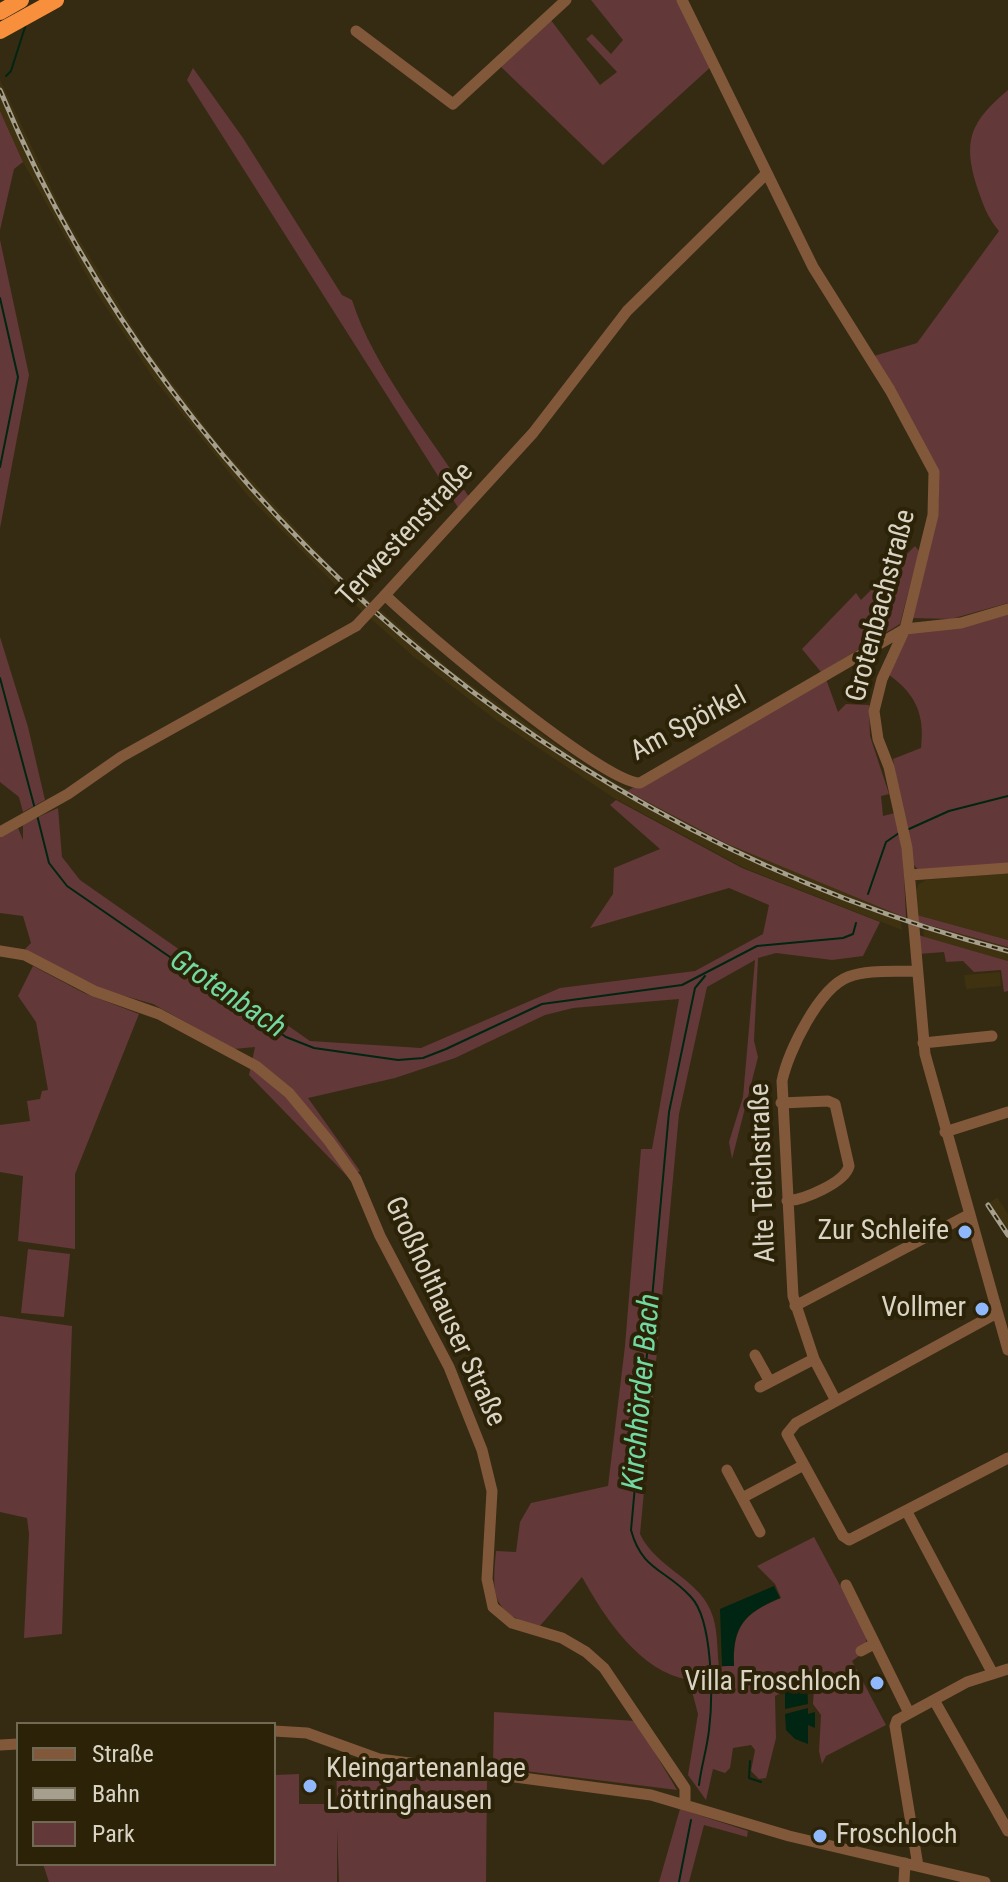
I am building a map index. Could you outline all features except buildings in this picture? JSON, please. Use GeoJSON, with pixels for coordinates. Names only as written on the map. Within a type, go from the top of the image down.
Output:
{"type":"FeatureCollection","features":[{"type":"Feature","properties":{"kind":"highway"},"geometry":{"type":"LineString","coordinates":[[0,12],[21,0]]}},
{"type":"Feature","properties":{"kind":"highway"},"geometry":{"type":"LineString","coordinates":[[0,31],[56,0]]}},
{"type":"Feature","properties":{"kind":"street"},"geometry":{"type":"LineString","coordinates":[[356,31],[453,104],[566,0]]}},
{"type":"Feature","properties":{"kind":"street","name":"Grotenbachstraße"},"geometry":{"type":"LineString","coordinates":[[682,0],[813,267],[896,401],[934,472],[933,515],[905,629],[882,679],[874,711],[878,739],[907,848],[923,1043],[945,1132],[1008,1350]]}},
{"type":"Feature","properties":{"kind":"street","name":"Terwestenstraße"},"geometry":{"type":"LineString","coordinates":[[0,832],[121,757],[356,626],[533,433],[627,311],[767,173]]}},
{"type":"Feature","properties":{"kind":"street","name":"Am Spörkel"},"geometry":{"type":"LineString","coordinates":[[385,595],[417,626],[544,725],[618,777],[633,783],[646,782],[662,773],[905,629],[961,623],[1008,609]]}},
{"type":"Feature","properties":{"kind":"street"},"geometry":{"type":"LineString","coordinates":[[910,875],[1008,868]]}},
{"type":"Feature","properties":{"kind":"street","name":"Großholthauser Straße"},"geometry":{"type":"LineString","coordinates":[[0,951],[25,955],[94,991],[159,1014],[256,1066],[289,1093],[329,1141],[356,1179],[380,1236],[449,1367],[482,1450],[493,1502],[487,1579],[493,1607],[512,1623],[562,1638],[586,1652],[604,1668],[685,1788],[685,1805]]}},
{"type":"Feature","properties":{"kind":"street","name":"Alte Teichstraße"},"geometry":{"type":"LineString","coordinates":[[836,1401],[814,1359],[795,1306],[782,1081],[788,1057],[836,984],[854,975],[916,971]]}},
{"type":"Feature","properties":{"kind":"street"},"geometry":{"type":"LineString","coordinates":[[923,1043],[992,1036]]}},
{"type":"Feature","properties":{"kind":"street"},"geometry":{"type":"LineString","coordinates":[[781,1103],[835,1104],[849,1166],[845,1175],[804,1198],[787,1201]]}},
{"type":"Feature","properties":{"kind":"street"},"geometry":{"type":"LineString","coordinates":[[945,1132],[1008,1112]]}},
{"type":"Feature","properties":{"kind":"street"},"geometry":{"type":"LineString","coordinates":[[795,1306],[970,1214]]}},
{"type":"Feature","properties":{"kind":"street"},"geometry":{"type":"LineString","coordinates":[[997,1313],[836,1401],[788,1431],[802,1466],[843,1536],[849,1540],[1008,1458]]}},
{"type":"Feature","properties":{"kind":"street"},"geometry":{"type":"LineString","coordinates":[[755,1355],[765,1384],[814,1359]]}},
{"type":"Feature","properties":{"kind":"street"},"geometry":{"type":"LineString","coordinates":[[742,1498],[802,1466]]}},
{"type":"Feature","properties":{"kind":"street"},"geometry":{"type":"LineString","coordinates":[[727,1470],[760,1532]]}},
{"type":"Feature","properties":{"kind":"street"},"geometry":{"type":"LineString","coordinates":[[907,1512],[993,1674]]}},
{"type":"Feature","properties":{"kind":"street"},"geometry":{"type":"LineString","coordinates":[[846,1585],[909,1713]]}},
{"type":"Feature","properties":{"kind":"street"},"geometry":{"type":"LineString","coordinates":[[861,1651],[874,1644]]}},
{"type":"Feature","properties":{"kind":"street"},"geometry":{"type":"LineString","coordinates":[[918,1866],[895,1726],[909,1713],[967,1682],[1008,1669]]}},
{"type":"Feature","properties":{"kind":"street"},"geometry":{"type":"LineString","coordinates":[[934,1700],[1003,1810],[1008,1831]]}},
{"type":"Feature","properties":{"kind":"street"},"geometry":{"type":"LineString","coordinates":[[276,1731],[307,1733],[379,1759],[624,1790],[789,1836],[985,1882]]}},
{"type":"Feature","properties":{"kind":"street"},"geometry":{"type":"LineString","coordinates":[[904,1882],[905,1863]]}},
{"type":"Feature","properties":{"kind":"shaded area"},"geometry":{"type":"Polygon","coordinates":[[[0,80],[64,215],[145,347],[220,446],[337,573],[454,673],[594,771],[725,843],[900,915],[902,930],[744,868],[614,798],[496,720],[413,656],[352,602],[248,496],[154,379],[96,292],[23,162],[0,111],[0,80]]]}},
{"type":"Feature","properties":{"kind":"shaded area"},"geometry":{"type":"Polygon","coordinates":[[[1008,873],[1008,940],[917,915],[915,892],[919,884],[926,880],[1008,873]]]}},
{"type":"Feature","properties":{"kind":"shaded area"},"geometry":{"type":"Polygon","coordinates":[[[923,924],[1008,947],[1008,961],[924,937],[923,924]]]}},
{"type":"Feature","properties":{"kind":"shaded area"},"geometry":{"type":"Polygon","coordinates":[[[1000,972],[1001,986],[966,989],[964,975],[1000,972]]]}},
{"type":"Feature","properties":{"kind":"shaded area"},"geometry":{"type":"Polygon","coordinates":[[[997,1197],[1008,1214],[1008,1240],[986,1206],[997,1197]]]}},
{"type":"Feature","properties":{"kind":"shaded area"},"geometry":{"type":"Polygon","coordinates":[[[774,1586],[780,1598],[757,1609],[743,1623],[735,1641],[734,1666],[722,1666],[720,1609],[774,1586]]]}},
{"type":"Feature","properties":{"kind":"shaded area"},"geometry":{"type":"Polygon","coordinates":[[[807,1680],[808,1704],[785,1709],[785,1681],[807,1680]]]}},
{"type":"Feature","properties":{"kind":"shaded area"},"geometry":{"type":"Polygon","coordinates":[[[808,1708],[808,1714],[815,1712],[815,1728],[808,1725],[808,1744],[795,1739],[786,1730],[785,1714],[808,1708]]]}},
{"type":"Feature","properties":{"kind":"green space"},"geometry":{"type":"Polygon","coordinates":[[[591,0],[682,0],[714,64],[603,165],[498,64],[547,15],[600,85],[617,72],[586,39],[592,34],[611,54],[623,40],[591,0]]]}},
{"type":"Feature","properties":{"kind":"green space"},"geometry":{"type":"Polygon","coordinates":[[[193,68],[243,138],[342,295],[352,300],[361,325],[388,376],[469,497],[459,509],[187,80],[193,68]]]}},
{"type":"Feature","properties":{"kind":"green space"},"geometry":{"type":"Polygon","coordinates":[[[1008,90],[1008,603],[951,619],[912,618],[939,499],[939,471],[874,356],[917,343],[999,231],[988,215],[977,187],[970,144],[985,112],[1008,90]]]}},
{"type":"Feature","properties":{"kind":"green space"},"geometry":{"type":"Polygon","coordinates":[[[0,111],[23,162],[14,169],[0,230],[0,111]]]}},
{"type":"Feature","properties":{"kind":"green space"},"geometry":{"type":"Polygon","coordinates":[[[0,240],[29,375],[0,528],[0,240]]]}},
{"type":"Feature","properties":{"kind":"green space"},"geometry":{"type":"Polygon","coordinates":[[[915,546],[919,551],[900,624],[821,672],[802,649],[856,593],[861,600],[915,546]]]}},
{"type":"Feature","properties":{"kind":"green space"},"geometry":{"type":"Polygon","coordinates":[[[1008,612],[1008,865],[920,872],[913,864],[893,759],[921,748],[920,715],[906,690],[889,675],[910,631],[1008,612]]]}},
{"type":"Feature","properties":{"kind":"green space"},"geometry":{"type":"Polygon","coordinates":[[[0,637],[28,727],[45,800],[23,812],[19,797],[0,782],[0,637]]]}},
{"type":"Feature","properties":{"kind":"green space"},"geometry":{"type":"Polygon","coordinates":[[[826,679],[838,712],[846,704],[869,705],[870,736],[889,794],[881,796],[883,816],[895,813],[903,855],[906,918],[725,843],[627,791],[826,679]]]}},
{"type":"Feature","properties":{"kind":"green space"},"geometry":{"type":"Polygon","coordinates":[[[616,800],[742,868],[880,922],[863,956],[832,960],[776,953],[758,958],[754,1041],[758,1057],[732,1159],[729,1142],[743,1097],[755,960],[707,987],[679,1114],[640,1534],[657,1557],[690,1584],[707,1604],[716,1629],[719,1667],[734,1665],[739,1630],[750,1615],[781,1598],[775,1584],[757,1566],[814,1537],[867,1636],[866,1643],[856,1649],[859,1656],[852,1661],[886,1725],[826,1756],[822,1764],[819,1751],[821,1715],[813,1704],[815,1674],[797,1677],[780,1674],[781,1693],[775,1696],[776,1738],[766,1778],[759,1779],[751,1771],[755,1750],[751,1745],[733,1748],[730,1768],[725,1773],[713,1769],[706,1800],[688,1775],[698,1714],[689,1680],[671,1675],[639,1654],[601,1609],[582,1577],[539,1627],[523,1622],[503,1608],[495,1591],[494,1579],[496,1551],[516,1552],[520,1522],[531,1503],[608,1486],[625,1346],[641,1149],[652,1149],[679,999],[573,1008],[545,1015],[455,1058],[395,1078],[308,1098],[360,1171],[348,1177],[249,1075],[255,1047],[234,1049],[153,1004],[100,989],[25,949],[31,943],[23,916],[0,913],[0,838],[18,828],[23,840],[23,824],[58,808],[62,857],[80,880],[310,1041],[421,1048],[560,988],[695,971],[763,934],[769,905],[729,888],[590,928],[613,894],[614,868],[660,849],[610,805],[616,800]]]}},
{"type":"Feature","properties":{"kind":"green space"},"geometry":{"type":"Polygon","coordinates":[[[917,915],[1008,940],[1008,947],[917,922],[917,915]]]}},
{"type":"Feature","properties":{"kind":"green space"},"geometry":{"type":"Polygon","coordinates":[[[918,935],[1008,961],[1008,991],[1004,992],[1001,970],[974,972],[963,961],[946,962],[944,952],[919,954],[918,935]]]}},
{"type":"Feature","properties":{"kind":"green space"},"geometry":{"type":"Polygon","coordinates":[[[33,966],[84,993],[139,1014],[75,1174],[75,1249],[18,1241],[23,1176],[0,1172],[0,1125],[30,1121],[27,1101],[40,1099],[42,1091],[48,1090],[36,1022],[18,996],[33,966]]]}},
{"type":"Feature","properties":{"kind":"green space"},"geometry":{"type":"Polygon","coordinates":[[[28,1249],[70,1254],[64,1317],[21,1313],[28,1249]]]}},
{"type":"Feature","properties":{"kind":"green space"},"geometry":{"type":"Polygon","coordinates":[[[0,1316],[72,1326],[62,1634],[24,1638],[27,1518],[0,1512],[0,1316]]]}},
{"type":"Feature","properties":{"kind":"green space"},"geometry":{"type":"Polygon","coordinates":[[[494,1712],[636,1721],[677,1790],[493,1767],[494,1712]]]}},
{"type":"Feature","properties":{"kind":"green space"},"geometry":{"type":"Polygon","coordinates":[[[336,1753],[371,1768],[487,1781],[486,1882],[339,1882],[337,1828],[337,1882],[49,1882],[44,1866],[276,1866],[276,1775],[299,1774],[299,1804],[337,1804],[336,1753]]]}},
{"type":"Feature","properties":{"kind":"green space"},"geometry":{"type":"Polygon","coordinates":[[[680,1809],[748,1831],[747,1837],[704,1825],[689,1882],[659,1882],[680,1809]]]}},
{"type":"Feature","properties":{"kind":"waterway","name":"Grotenbach"},"geometry":{"type":"LineString","coordinates":[[6,76],[11,71],[26,24]]}},
{"type":"Feature","properties":{"kind":"waterway","name":"Grotenbach"},"geometry":{"type":"LineString","coordinates":[[0,298],[18,377],[0,467]]}},
{"type":"Feature","properties":{"kind":"waterway","name":"Grotenbach"},"geometry":{"type":"LineString","coordinates":[[0,678],[35,809]]}},
{"type":"Feature","properties":{"kind":"waterway"},"geometry":{"type":"LineString","coordinates":[[909,829],[949,811],[1008,796]]}},
{"type":"Feature","properties":{"kind":"waterway","name":"Grotenbach"},"geometry":{"type":"LineString","coordinates":[[37,815],[49,863],[67,886],[286,1037],[314,1048],[398,1060],[423,1058],[542,1004],[682,985],[757,946],[843,938],[853,934],[856,923]]}},
{"type":"Feature","properties":{"kind":"waterway"},"geometry":{"type":"LineString","coordinates":[[868,894],[886,842],[899,833]]}},
{"type":"Feature","properties":{"kind":"waterway","name":"Kirchhörder Bach"},"geometry":{"type":"LineString","coordinates":[[699,1785],[711,1699],[710,1660],[704,1623],[691,1597],[648,1562],[631,1530],[669,1112],[695,988],[705,976]]}},
{"type":"Feature","properties":{"kind":"waterway"},"geometry":{"type":"LineString","coordinates":[[750,1761],[749,1778],[761,1782]]}},
{"type":"Feature","properties":{"kind":"waterway","name":"Kirchhörder Bach"},"geometry":{"type":"LineString","coordinates":[[679,1882],[691,1820]]}},
{"type":"Feature","properties":{"kind":"railway"},"geometry":{"type":"LineString","coordinates":[[0,90],[76,245],[170,388],[280,519],[404,637],[541,740],[688,828],[845,898],[1008,951]]}},
{"type":"Feature","properties":{"kind":"railway"},"geometry":{"type":"LineString","coordinates":[[988,1205],[1008,1235]]}},
{"type":"Feature","properties":{"kind":"place","name":"Zur Schleife"},"geometry":{"type":"Point","coordinates":[965,1232]}},
{"type":"Feature","properties":{"kind":"place","name":"Vollmer"},"geometry":{"type":"Point","coordinates":[982,1309]}},
{"type":"Feature","properties":{"kind":"place","name":"Villa Froschloch"},"geometry":{"type":"Point","coordinates":[877,1683]}},
{"type":"Feature","properties":{"kind":"place","name":"Kleingartenanlage Löttringhausen"},"geometry":{"type":"Point","coordinates":[310,1786]}},
{"type":"Feature","properties":{"kind":"place","name":"Froschloch"},"geometry":{"type":"Point","coordinates":[820,1836]}}]}
